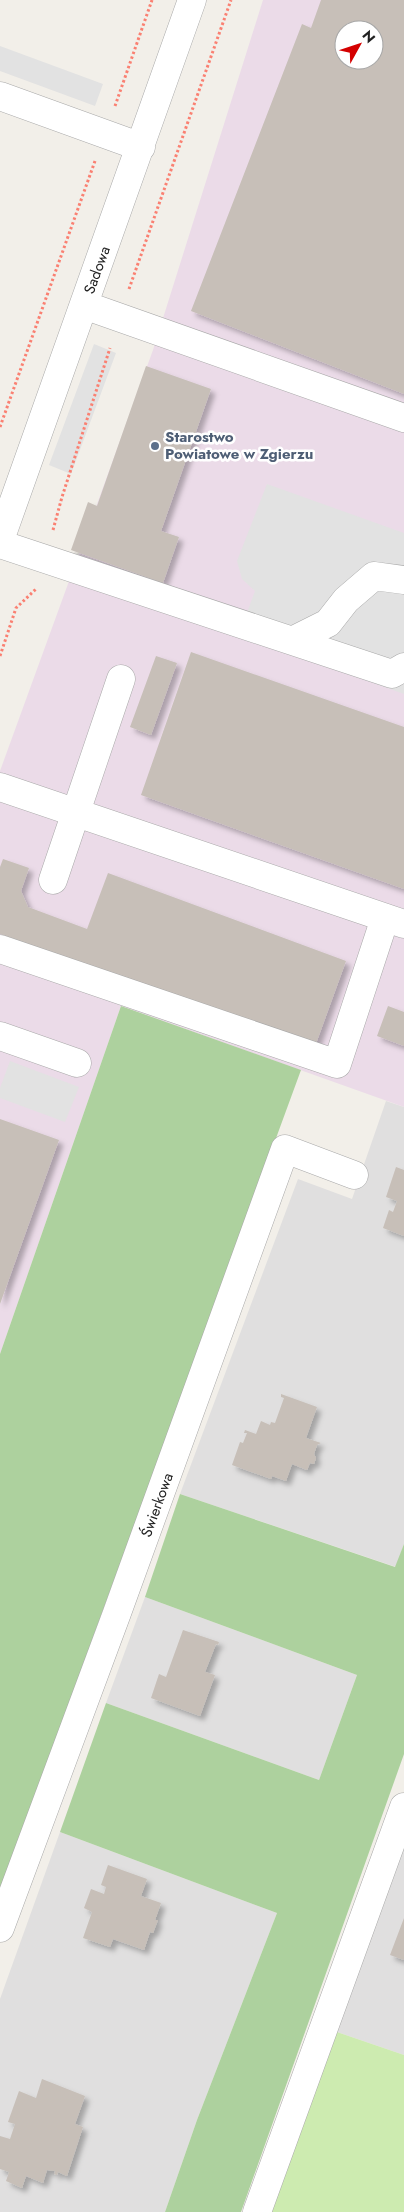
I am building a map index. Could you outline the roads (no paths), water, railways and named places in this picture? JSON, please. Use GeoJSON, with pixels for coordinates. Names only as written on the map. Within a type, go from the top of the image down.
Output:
{"type":"FeatureCollection","features":[{"type":"Feature","properties":{"kind":"street","name":"Sadowa"},"geometry":{"type":"LineString","coordinates":[[0,542],[192,0]]}},
{"type":"Feature","properties":{"kind":"street"},"geometry":{"type":"LineString","coordinates":[[0,96],[141,147]]}},
{"type":"Feature","properties":{"kind":"street"},"geometry":{"type":"LineString","coordinates":[[84,305],[404,418]]}},
{"type":"Feature","properties":{"kind":"street"},"geometry":{"type":"LineString","coordinates":[[0,542],[392,674],[404,667]]}},
{"type":"Feature","properties":{"kind":"street"},"geometry":{"type":"LineString","coordinates":[[294,640],[328,623],[346,600],[374,576],[404,580]]}},
{"type":"Feature","properties":{"kind":"street"},"geometry":{"type":"LineString","coordinates":[[53,880],[121,679]]}},
{"type":"Feature","properties":{"kind":"street"},"geometry":{"type":"LineString","coordinates":[[0,787],[395,921],[337,1064],[0,949]]}},
{"type":"Feature","properties":{"kind":"street"},"geometry":{"type":"LineString","coordinates":[[0,1036],[77,1064]]}},
{"type":"Feature","properties":{"kind":"street","name":"Świerkowa"},"geometry":{"type":"LineString","coordinates":[[0,1928],[118,1613],[285,1149],[354,1175]]}},
{"type":"Feature","properties":{"kind":"street"},"geometry":{"type":"LineString","coordinates":[[257,2212],[404,1807]]}},
{"type":"Feature","properties":{"kind":"place","name":"Starostwo Powiatowe w Zgierzu"},"geometry":{"type":"Point","coordinates":[155,446]}}]}
